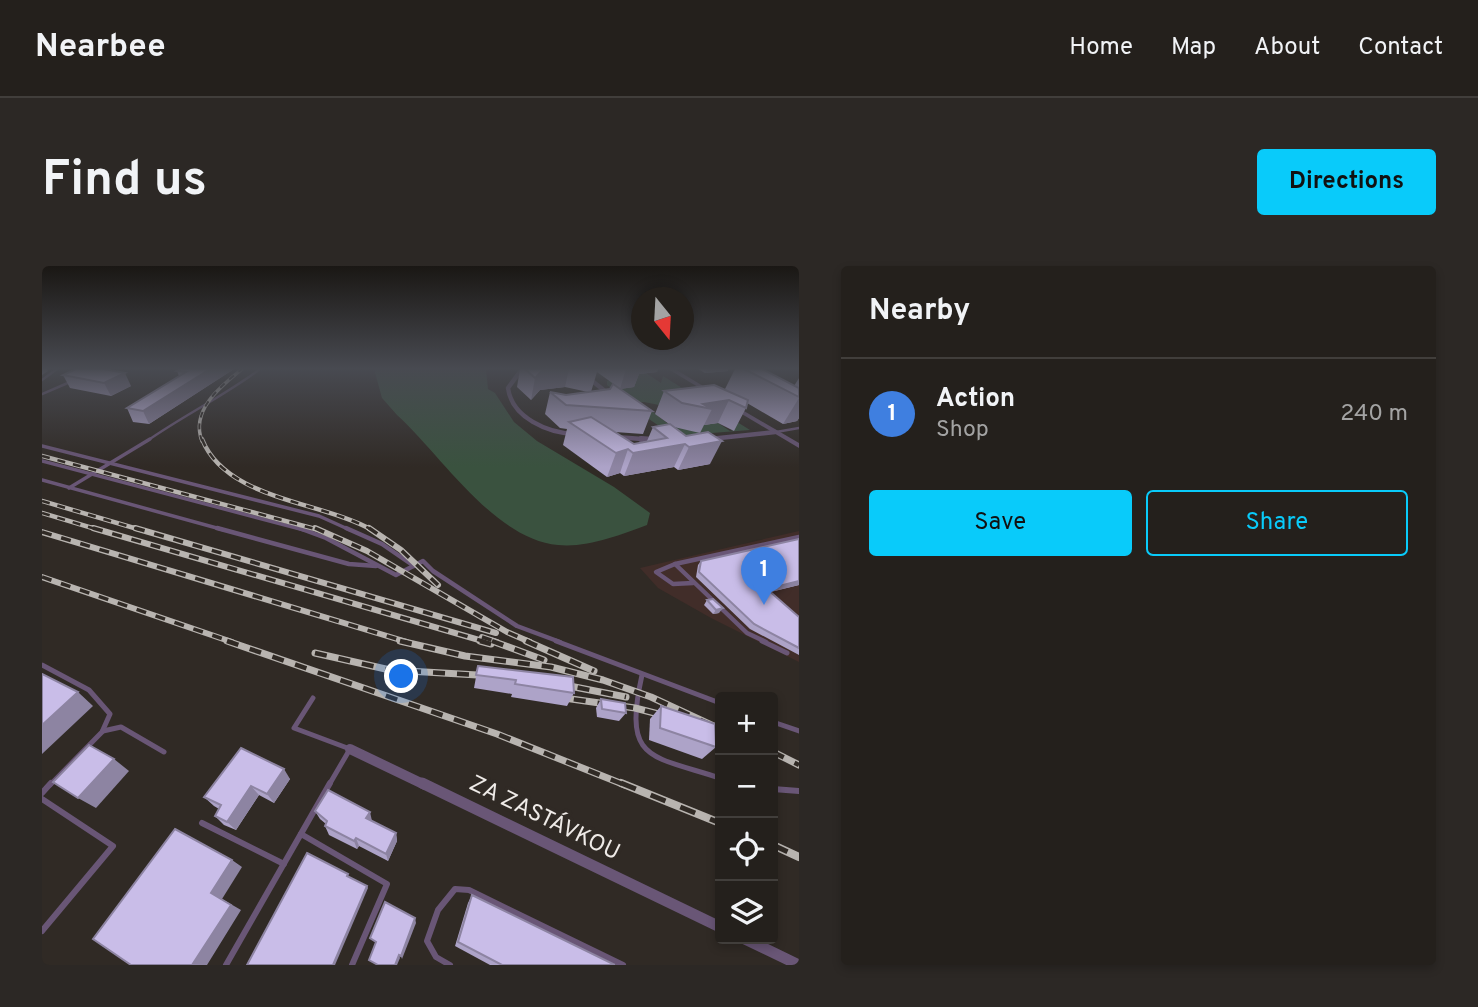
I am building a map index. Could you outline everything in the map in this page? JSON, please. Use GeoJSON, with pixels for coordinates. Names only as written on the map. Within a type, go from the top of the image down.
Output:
{"type":"FeatureCollection","features":[{"type":"Feature","properties":{"kind":"street"},"geometry":{"type":"LineString","coordinates":[[514,402],[543,429],[584,435]]}},
{"type":"Feature","properties":{"kind":"street"},"geometry":{"type":"LineString","coordinates":[[730,404],[799,446]]}},
{"type":"Feature","properties":{"kind":"street"},"geometry":{"type":"LineString","coordinates":[[708,439],[775,432]]}},
{"type":"Feature","properties":{"kind":"street"},"geometry":{"type":"LineString","coordinates":[[607,437],[658,440]]}},
{"type":"Feature","properties":{"kind":"street","name":"ZA ZASTÁVKOU"},"geometry":{"type":"LineString","coordinates":[[350,748],[715,925]]}},
{"type":"Feature","properties":{"kind":"street"},"geometry":{"type":"LineString","coordinates":[[755,944],[799,965]]}},
{"type":"Feature","properties":{"kind":"lane"},"geometry":{"type":"LineString","coordinates":[[69,488],[128,454],[190,411],[209,402]]}},
{"type":"Feature","properties":{"kind":"lane"},"geometry":{"type":"LineString","coordinates":[[775,432],[799,428]]}},
{"type":"Feature","properties":{"kind":"lane"},"geometry":{"type":"LineString","coordinates":[[42,446],[319,516],[389,548],[414,566]]}},
{"type":"Feature","properties":{"kind":"lane"},"geometry":{"type":"LineString","coordinates":[[42,461],[299,528],[337,544],[396,575],[423,561],[433,572],[517,626],[715,701]]}},
{"type":"Feature","properties":{"kind":"lane"},"geometry":{"type":"LineString","coordinates":[[42,480],[349,564],[377,566]]}},
{"type":"Feature","properties":{"kind":"lane"},"geometry":{"type":"LineString","coordinates":[[693,583],[677,586],[666,582],[656,572],[675,564],[799,537]]}},
{"type":"Feature","properties":{"kind":"lane"},"geometry":{"type":"LineString","coordinates":[[675,564],[747,633],[787,653]]}},
{"type":"Feature","properties":{"kind":"lane"},"geometry":{"type":"LineString","coordinates":[[42,665],[69,677],[104,701],[110,714],[102,732],[42,793]]}},
{"type":"Feature","properties":{"kind":"lane"},"geometry":{"type":"LineString","coordinates":[[642,675],[635,708],[637,734],[648,753],[715,776]]}},
{"type":"Feature","properties":{"kind":"lane"},"geometry":{"type":"LineString","coordinates":[[226,965],[350,748],[294,728],[313,698]]}},
{"type":"Feature","properties":{"kind":"lane"},"geometry":{"type":"LineString","coordinates":[[778,724],[799,731]]}},
{"type":"Feature","properties":{"kind":"lane"},"geometry":{"type":"LineString","coordinates":[[102,732],[121,727],[164,752]]}},
{"type":"Feature","properties":{"kind":"lane"},"geometry":{"type":"LineString","coordinates":[[778,789],[799,791]]}},
{"type":"Feature","properties":{"kind":"lane"},"geometry":{"type":"LineString","coordinates":[[42,799],[113,846],[42,931]]}},
{"type":"Feature","properties":{"kind":"lane"},"geometry":{"type":"LineString","coordinates":[[202,823],[284,864]]}},
{"type":"Feature","properties":{"kind":"lane"},"geometry":{"type":"LineString","coordinates":[[301,834],[387,884],[352,965]]}},
{"type":"Feature","properties":{"kind":"lane"},"geometry":{"type":"LineString","coordinates":[[450,965],[436,957],[427,941],[438,910],[456,889],[469,890],[623,965]]}},
{"type":"Feature","properties":{"kind":"shaded area"},"geometry":{"type":"Polygon","coordinates":[[[799,531],[799,662],[658,588],[640,568],[799,531]]]}},
{"type":"Feature","properties":{"kind":"green space"},"geometry":{"type":"Polygon","coordinates":[[[385,402],[501,402],[514,422],[537,441],[614,487],[650,513],[647,525],[580,545],[558,545],[535,539],[512,528],[491,512],[385,402]]]}},
{"type":"Feature","properties":{"kind":"green space"},"geometry":{"type":"Polygon","coordinates":[[[626,402],[666,402],[659,405],[644,402],[628,404],[626,402]]]}},
{"type":"Feature","properties":{"kind":"green space"},"geometry":{"type":"Polygon","coordinates":[[[637,411],[653,412],[672,427],[718,423],[730,431],[734,430],[726,415],[750,430],[674,436],[637,411]]]}},
{"type":"Feature","properties":{"kind":"building"},"geometry":{"type":"Polygon","coordinates":[[[137,402],[158,402],[143,411],[127,408],[137,402]]]}},
{"type":"Feature","properties":{"kind":"building"},"geometry":{"type":"Polygon","coordinates":[[[562,402],[638,402],[652,411],[566,405],[562,402]]]}},
{"type":"Feature","properties":{"kind":"building"},"geometry":{"type":"Polygon","coordinates":[[[680,402],[718,402],[703,404],[712,409],[680,402]]]}},
{"type":"Feature","properties":{"kind":"building"},"geometry":{"type":"Polygon","coordinates":[[[732,402],[748,402],[746,408],[732,402]]]}},
{"type":"Feature","properties":{"kind":"building"},"geometry":{"type":"Polygon","coordinates":[[[591,417],[634,444],[667,438],[653,427],[670,424],[686,436],[708,432],[722,441],[633,453],[628,449],[616,453],[569,422],[591,417]]]}},
{"type":"Feature","properties":{"kind":"building"},"geometry":{"type":"Polygon","coordinates":[[[799,539],[799,581],[767,589],[799,617],[799,648],[754,624],[699,572],[701,561],[799,539]]]}},
{"type":"Feature","properties":{"kind":"building"},"geometry":{"type":"Polygon","coordinates":[[[713,599],[723,608],[716,610],[707,600],[713,599]]]}},
{"type":"Feature","properties":{"kind":"building"},"geometry":{"type":"Polygon","coordinates":[[[478,666],[573,677],[574,693],[515,684],[516,680],[476,675],[478,666]]]}},
{"type":"Feature","properties":{"kind":"building"},"geometry":{"type":"Polygon","coordinates":[[[42,674],[78,692],[42,725],[42,674]]]}},
{"type":"Feature","properties":{"kind":"building"},"geometry":{"type":"Polygon","coordinates":[[[601,699],[625,703],[626,713],[602,709],[601,699]]]}},
{"type":"Feature","properties":{"kind":"building"},"geometry":{"type":"Polygon","coordinates":[[[661,706],[715,724],[715,747],[660,728],[661,706]]]}},
{"type":"Feature","properties":{"kind":"building"},"geometry":{"type":"Polygon","coordinates":[[[89,745],[114,759],[78,798],[53,782],[89,745]]]}},
{"type":"Feature","properties":{"kind":"building"},"geometry":{"type":"Polygon","coordinates":[[[241,748],[284,769],[267,794],[251,786],[227,822],[215,816],[221,805],[204,797],[241,748]]]}},
{"type":"Feature","properties":{"kind":"building"},"geometry":{"type":"Polygon","coordinates":[[[328,790],[370,812],[366,818],[396,833],[386,854],[325,826],[327,821],[315,811],[328,790]]]}},
{"type":"Feature","properties":{"kind":"building"},"geometry":{"type":"Polygon","coordinates":[[[175,829],[232,860],[211,893],[231,905],[192,965],[131,965],[93,939],[175,829]]]}},
{"type":"Feature","properties":{"kind":"building"},"geometry":{"type":"Polygon","coordinates":[[[307,853],[367,886],[333,965],[247,965],[307,853]]]}},
{"type":"Feature","properties":{"kind":"building"},"geometry":{"type":"Polygon","coordinates":[[[472,895],[615,965],[502,965],[458,942],[472,895]]]}},
{"type":"Feature","properties":{"kind":"building"},"geometry":{"type":"Polygon","coordinates":[[[385,902],[415,918],[395,965],[378,965],[369,960],[376,942],[370,938],[385,902]]]}},
{"type":"Feature","properties":{"kind":"railway"},"geometry":{"type":"LineString","coordinates":[[202,441],[200,419],[209,402]]}},
{"type":"Feature","properties":{"kind":"railway"},"geometry":{"type":"LineString","coordinates":[[202,439],[214,459],[232,475],[253,487],[351,520],[372,530]]}},
{"type":"Feature","properties":{"kind":"railway"},"geometry":{"type":"LineString","coordinates":[[42,456],[319,530]]}},
{"type":"Feature","properties":{"kind":"railway"},"geometry":{"type":"LineString","coordinates":[[42,501],[141,530]]}},
{"type":"Feature","properties":{"kind":"railway"},"geometry":{"type":"LineString","coordinates":[[42,513],[99,530]]}},
{"type":"Feature","properties":{"kind":"railway"},"geometry":{"type":"LineString","coordinates":[[93,528],[486,642]]}},
{"type":"Feature","properties":{"kind":"railway"},"geometry":{"type":"LineString","coordinates":[[135,528],[496,633]]}},
{"type":"Feature","properties":{"kind":"railway"},"geometry":{"type":"LineString","coordinates":[[315,528],[367,551],[507,632],[530,642]]}},
{"type":"Feature","properties":{"kind":"railway"},"geometry":{"type":"LineString","coordinates":[[372,530],[401,550],[438,585]]}},
{"type":"Feature","properties":{"kind":"railway"},"geometry":{"type":"LineString","coordinates":[[42,532],[407,642]]}},
{"type":"Feature","properties":{"kind":"railway"},"geometry":{"type":"LineString","coordinates":[[42,577],[232,642]]}},
{"type":"Feature","properties":{"kind":"railway"},"geometry":{"type":"LineString","coordinates":[[482,637],[497,642]]}},
{"type":"Feature","properties":{"kind":"railway"},"geometry":{"type":"LineString","coordinates":[[227,641],[497,734],[625,785]]}},
{"type":"Feature","properties":{"kind":"railway"},"geometry":{"type":"LineString","coordinates":[[400,641],[465,656],[551,667],[603,680],[651,697],[715,727]]}},
{"type":"Feature","properties":{"kind":"railway"},"geometry":{"type":"LineString","coordinates":[[480,641],[491,644]]}},
{"type":"Feature","properties":{"kind":"railway"},"geometry":{"type":"LineString","coordinates":[[492,641],[544,660]]}},
{"type":"Feature","properties":{"kind":"railway"},"geometry":{"type":"LineString","coordinates":[[526,641],[594,671]]}},
{"type":"Feature","properties":{"kind":"railway"},"geometry":{"type":"LineString","coordinates":[[315,653],[390,670],[495,676]]}},
{"type":"Feature","properties":{"kind":"railway"},"geometry":{"type":"LineString","coordinates":[[554,683],[626,697]]}},
{"type":"Feature","properties":{"kind":"railway"},"geometry":{"type":"LineString","coordinates":[[550,696],[635,708],[674,718]]}},
{"type":"Feature","properties":{"kind":"railway"},"geometry":{"type":"LineString","coordinates":[[778,754],[799,765]]}},
{"type":"Feature","properties":{"kind":"railway"},"geometry":{"type":"LineString","coordinates":[[621,783],[715,821]]}},
{"type":"Feature","properties":{"kind":"railway"},"geometry":{"type":"LineString","coordinates":[[778,847],[799,857]]}},
{"type":"Feature","properties":{"kind":"place","name":"Action"},"geometry":{"type":"Point","coordinates":[764,605]}}]}
